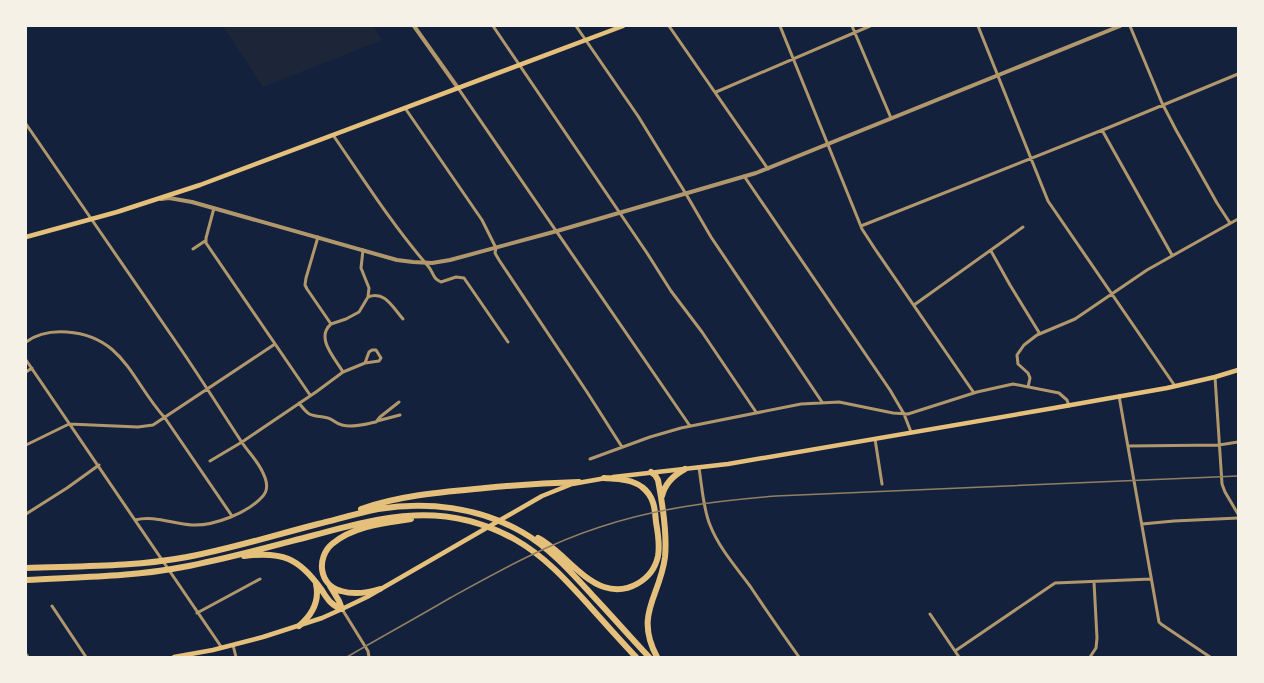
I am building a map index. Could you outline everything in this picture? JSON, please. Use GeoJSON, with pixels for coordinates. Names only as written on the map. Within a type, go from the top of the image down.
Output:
{"type":"FeatureCollection","features":[{"type":"Feature","properties":{"kind":"highway"},"geometry":{"type":"LineString","coordinates":[[26,568],[134,564],[173,559],[214,551],[377,509],[402,506],[426,506],[454,508],[474,512],[511,526],[533,535],[599,585],[611,589],[629,587],[640,582],[648,575],[656,561],[659,546],[659,518],[663,492],[667,484],[685,469]]}},
{"type":"Feature","properties":{"kind":"highway"},"geometry":{"type":"LineString","coordinates":[[651,472],[658,480],[661,504]]}},
{"type":"Feature","properties":{"kind":"highway"},"geometry":{"type":"LineString","coordinates":[[604,478],[626,480],[640,485],[650,494],[659,518],[665,541],[665,559],[650,604],[648,617],[649,635],[658,657]]}},
{"type":"Feature","properties":{"kind":"highway"},"geometry":{"type":"LineString","coordinates":[[332,520],[376,505],[433,493],[535,484],[579,482]]}},
{"type":"Feature","properties":{"kind":"highway"},"geometry":{"type":"LineString","coordinates":[[213,561],[372,520],[401,516],[431,516],[460,519],[480,524],[507,535],[530,548],[561,576],[636,657]]}},
{"type":"Feature","properties":{"kind":"highway"},"geometry":{"type":"LineString","coordinates":[[342,609],[339,601],[326,581],[322,568],[323,558],[328,549],[336,541],[349,534],[369,527],[431,516]]}},
{"type":"Feature","properties":{"kind":"highway"},"geometry":{"type":"LineString","coordinates":[[553,551],[649,657]]}},
{"type":"Feature","properties":{"kind":"highway"},"geometry":{"type":"LineString","coordinates":[[26,580],[155,572],[254,555],[276,556],[297,563],[306,569],[332,604],[342,609]]}},
{"type":"Feature","properties":{"kind":"highway"},"geometry":{"type":"LineString","coordinates":[[299,626],[310,614],[316,603],[318,592],[313,578]]}},
{"type":"Feature","properties":{"kind":"highway"},"geometry":{"type":"LineString","coordinates":[[326,581],[335,589],[348,592],[365,592],[380,589]]}},
{"type":"Feature","properties":{"kind":"main road"},"geometry":{"type":"LineString","coordinates":[[26,237],[91,219],[200,185],[624,26]]}},
{"type":"Feature","properties":{"kind":"main road"},"geometry":{"type":"LineString","coordinates":[[174,657],[222,648],[263,638],[342,609],[380,589],[520,508],[549,493],[579,482],[651,472],[728,464],[1070,406],[1175,386],[1238,370]]}},
{"type":"Feature","properties":{"kind":"street"},"geometry":{"type":"LineString","coordinates":[[414,26],[557,231],[690,426]]}},
{"type":"Feature","properties":{"kind":"street"},"geometry":{"type":"LineString","coordinates":[[493,26],[620,212],[671,291],[702,332],[756,412]]}},
{"type":"Feature","properties":{"kind":"street"},"geometry":{"type":"LineString","coordinates":[[576,26],[638,116],[711,237],[822,402]]}},
{"type":"Feature","properties":{"kind":"street"},"geometry":{"type":"LineString","coordinates":[[669,26],[768,168]]}},
{"type":"Feature","properties":{"kind":"street"},"geometry":{"type":"LineString","coordinates":[[780,26],[861,226],[875,249],[974,393]]}},
{"type":"Feature","properties":{"kind":"street"},"geometry":{"type":"LineString","coordinates":[[852,26],[891,118]]}},
{"type":"Feature","properties":{"kind":"street"},"geometry":{"type":"LineString","coordinates":[[716,92],[870,26]]}},
{"type":"Feature","properties":{"kind":"street"},"geometry":{"type":"LineString","coordinates":[[978,26],[1048,201],[1175,386]]}},
{"type":"Feature","properties":{"kind":"street"},"geometry":{"type":"LineString","coordinates":[[156,199],[169,198],[184,200],[397,260],[425,263],[450,260],[686,194],[768,168],[1120,26]]}},
{"type":"Feature","properties":{"kind":"street"},"geometry":{"type":"LineString","coordinates":[[1130,26],[1163,105],[1217,203],[1230,223]]}},
{"type":"Feature","properties":{"kind":"street"},"geometry":{"type":"LineString","coordinates":[[861,226],[1238,74]]}},
{"type":"Feature","properties":{"kind":"street"},"geometry":{"type":"LineString","coordinates":[[405,108],[482,220],[496,248],[495,253],[499,260],[622,447]]}},
{"type":"Feature","properties":{"kind":"street"},"geometry":{"type":"LineString","coordinates":[[26,124],[253,456],[263,472],[267,482],[267,487],[263,496],[256,502],[232,516],[211,524],[192,525],[144,518],[136,520]]}},
{"type":"Feature","properties":{"kind":"street"},"geometry":{"type":"LineString","coordinates":[[1102,130],[1172,255]]}},
{"type":"Feature","properties":{"kind":"street"},"geometry":{"type":"LineString","coordinates":[[333,135],[401,234],[431,269],[435,279],[441,282],[456,277],[464,278],[508,342]]}},
{"type":"Feature","properties":{"kind":"street"},"geometry":{"type":"LineString","coordinates":[[744,176],[869,358],[904,414],[910,432]]}},
{"type":"Feature","properties":{"kind":"street"},"geometry":{"type":"LineString","coordinates":[[193,249],[205,241],[214,208]]}},
{"type":"Feature","properties":{"kind":"street"},"geometry":{"type":"LineString","coordinates":[[1028,386],[1030,378],[1028,373],[1018,364],[1017,355],[1024,345],[1040,334],[1075,319],[1087,312],[1111,294],[1172,255],[1238,218]]}},
{"type":"Feature","properties":{"kind":"street"},"geometry":{"type":"LineString","coordinates":[[914,305],[992,251],[1023,227]]}},
{"type":"Feature","properties":{"kind":"street"},"geometry":{"type":"LineString","coordinates":[[318,237],[305,285],[331,324]]}},
{"type":"Feature","properties":{"kind":"street"},"geometry":{"type":"LineString","coordinates":[[205,241],[310,396]]}},
{"type":"Feature","properties":{"kind":"street"},"geometry":{"type":"LineString","coordinates":[[343,372],[325,342],[325,334],[331,324],[346,319],[359,312],[368,297],[369,288],[361,268],[363,250]]}},
{"type":"Feature","properties":{"kind":"street"},"geometry":{"type":"LineString","coordinates":[[992,251],[1010,285],[1040,334]]}},
{"type":"Feature","properties":{"kind":"street"},"geometry":{"type":"LineString","coordinates":[[368,297],[376,295],[385,297],[402,320]]}},
{"type":"Feature","properties":{"kind":"street"},"geometry":{"type":"LineString","coordinates":[[26,342],[42,334],[62,332],[82,334],[96,338],[109,346],[126,364],[232,516]]}},
{"type":"Feature","properties":{"kind":"street"},"geometry":{"type":"LineString","coordinates":[[26,445],[69,424],[143,427],[153,425],[275,344]]}},
{"type":"Feature","properties":{"kind":"street"},"geometry":{"type":"LineString","coordinates":[[210,461],[242,442],[343,372],[365,363],[379,361],[381,358],[380,354],[376,350],[372,350],[368,354],[365,363]]}},
{"type":"Feature","properties":{"kind":"street"},"geometry":{"type":"LineString","coordinates":[[26,360],[69,424],[99,465],[157,554],[222,648]]}},
{"type":"Feature","properties":{"kind":"street"},"geometry":{"type":"LineString","coordinates":[[26,372],[32,368]]}},
{"type":"Feature","properties":{"kind":"street"},"geometry":{"type":"LineString","coordinates":[[1215,377],[1222,484],[1224,492],[1238,514]]}},
{"type":"Feature","properties":{"kind":"street"},"geometry":{"type":"LineString","coordinates":[[590,459],[650,437],[690,426],[801,404],[838,402],[904,414],[913,413],[999,386],[1013,384],[1058,393],[1067,400],[1070,406]]}},
{"type":"Feature","properties":{"kind":"street"},"geometry":{"type":"LineString","coordinates":[[1119,396],[1159,622],[1210,657]]}},
{"type":"Feature","properties":{"kind":"street"},"geometry":{"type":"LineString","coordinates":[[376,422],[399,402]]}},
{"type":"Feature","properties":{"kind":"street"},"geometry":{"type":"LineString","coordinates":[[299,403],[311,416],[327,418],[343,425],[356,426],[400,415]]}},
{"type":"Feature","properties":{"kind":"street"},"geometry":{"type":"LineString","coordinates":[[875,438],[882,484]]}},
{"type":"Feature","properties":{"kind":"street"},"geometry":{"type":"LineString","coordinates":[[1129,446],[1219,445],[1238,442]]}},
{"type":"Feature","properties":{"kind":"street"},"geometry":{"type":"LineString","coordinates":[[26,514],[99,465]]}},
{"type":"Feature","properties":{"kind":"street"},"geometry":{"type":"LineString","coordinates":[[699,468],[706,512],[714,535],[798,657]]}},
{"type":"Feature","properties":{"kind":"street"},"geometry":{"type":"LineString","coordinates":[[1142,524],[1238,518]]}},
{"type":"Feature","properties":{"kind":"street"},"geometry":{"type":"LineString","coordinates":[[197,613],[260,579]]}},
{"type":"Feature","properties":{"kind":"street"},"geometry":{"type":"LineString","coordinates":[[955,651],[1055,584],[1151,579]]}},
{"type":"Feature","properties":{"kind":"street"},"geometry":{"type":"LineString","coordinates":[[1090,657],[1096,648],[1097,638],[1094,582]]}},
{"type":"Feature","properties":{"kind":"street"},"geometry":{"type":"LineString","coordinates":[[52,606],[86,657]]}},
{"type":"Feature","properties":{"kind":"street"},"geometry":{"type":"LineString","coordinates":[[342,609],[368,651],[369,657]]}},
{"type":"Feature","properties":{"kind":"street"},"geometry":{"type":"LineString","coordinates":[[930,614],[959,657]]}},
{"type":"Feature","properties":{"kind":"street"},"geometry":{"type":"LineString","coordinates":[[233,645],[236,657]]}},
{"type":"Feature","properties":{"kind":"shaded area"},"geometry":{"type":"Polygon","coordinates":[[[223,26],[373,26],[382,40],[263,87],[223,26]]]}},
{"type":"Feature","properties":{"kind":"railway"},"geometry":{"type":"LineString","coordinates":[[347,657],[468,588],[561,541],[621,520],[665,510],[731,500],[776,496],[1238,476]]}}]}
